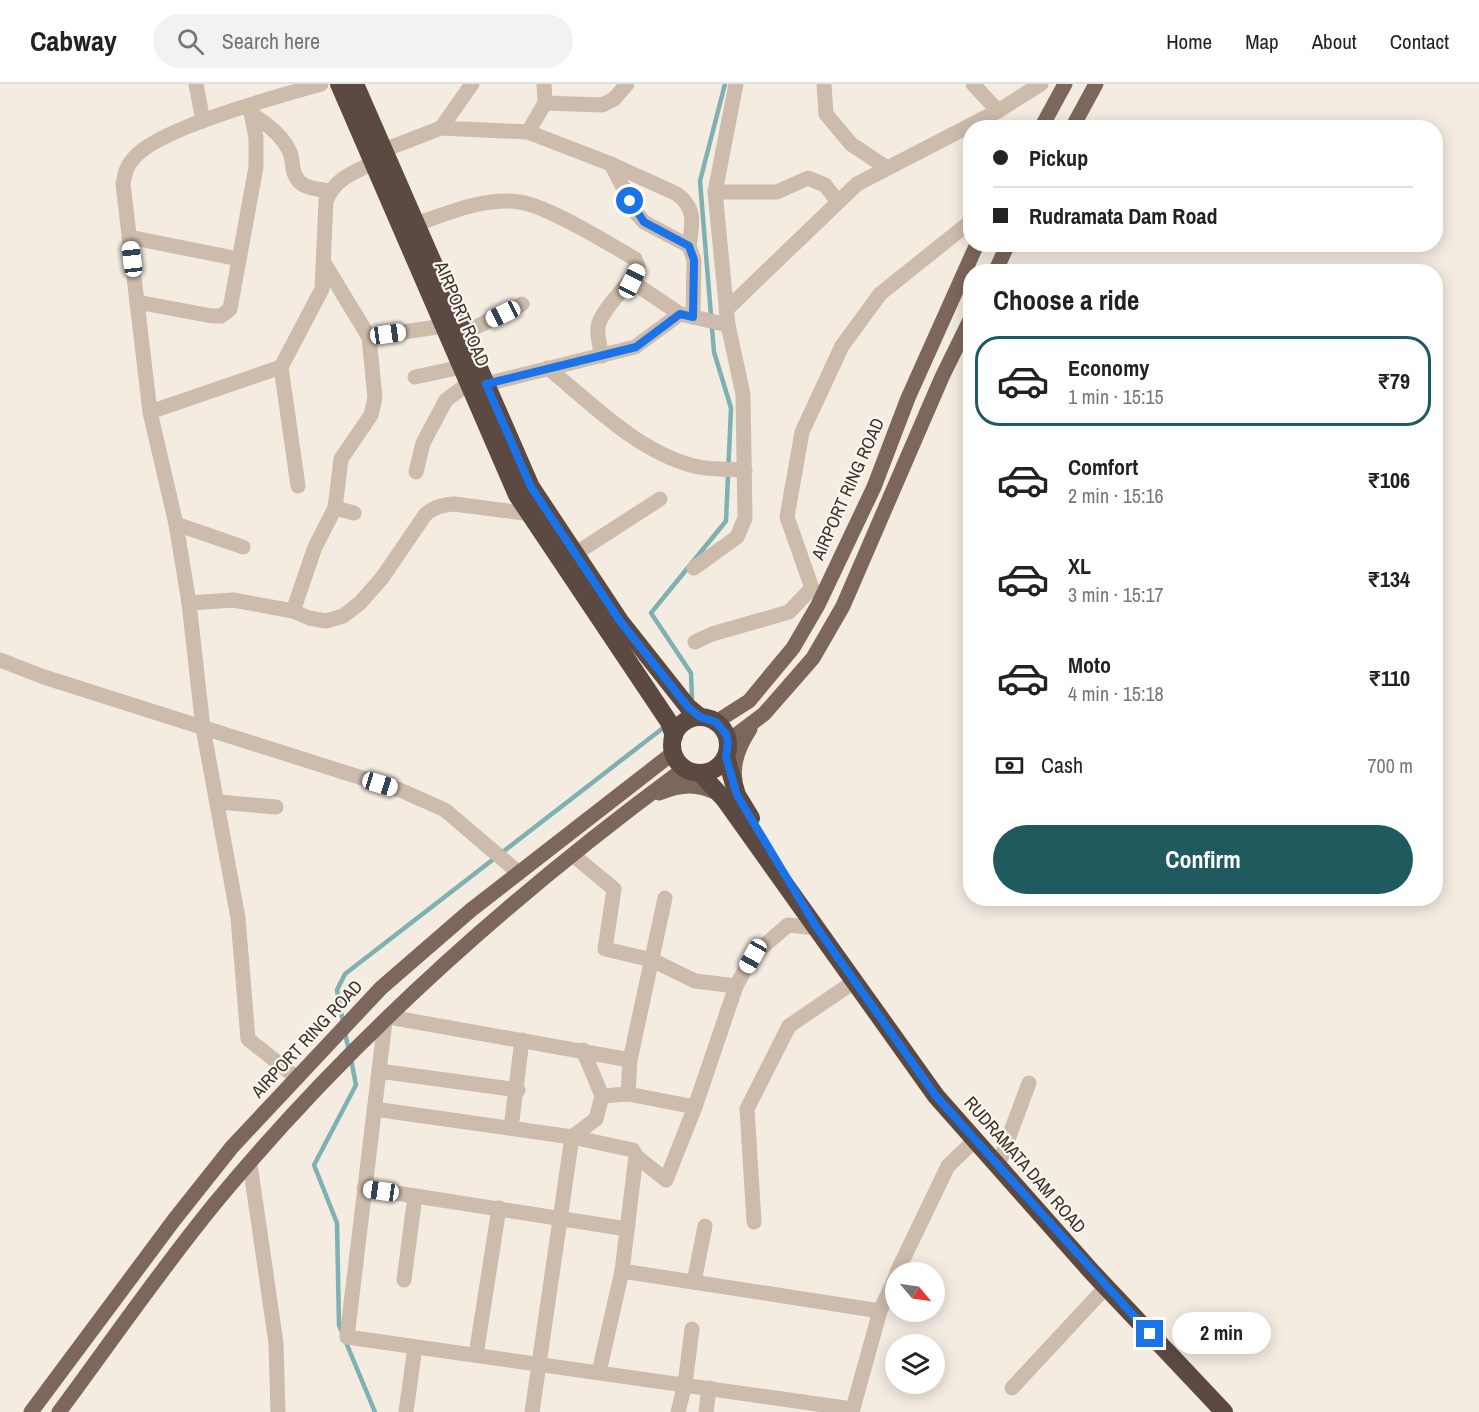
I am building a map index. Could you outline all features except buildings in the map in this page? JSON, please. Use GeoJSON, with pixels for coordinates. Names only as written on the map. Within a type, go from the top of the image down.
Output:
{"type":"FeatureCollection","features":[{"type":"Feature","properties":{"kind":"highway","name":"AIRPORT ROAD"},"geometry":{"type":"LineString","coordinates":[[339,84],[416,224],[464,333],[472,378],[517,495],[669,722],[673,744]]}},
{"type":"Feature","properties":{"kind":"highway","name":"AIRPORT ROAD"},"geometry":{"type":"LineString","coordinates":[[356,84],[379,157],[444,326],[531,487],[620,621],[688,707],[708,719]]}},
{"type":"Feature","properties":{"kind":"highway"},"geometry":{"type":"LineString","coordinates":[[708,719],[726,734],[728,794],[694,772],[673,744],[684,722],[708,719]]}},
{"type":"Feature","properties":{"kind":"highway"},"geometry":{"type":"LineString","coordinates":[[694,772],[716,769],[727,749]]}},
{"type":"Feature","properties":{"kind":"highway","name":"RUDRAMATA DAM ROAD"},"geometry":{"type":"LineString","coordinates":[[728,794],[817,928],[936,1096],[1106,1287],[1224,1412]]}},
{"type":"Feature","properties":{"kind":"main road"},"geometry":{"type":"LineString","coordinates":[[1045,120],[1065,84]]}},
{"type":"Feature","properties":{"kind":"main road"},"geometry":{"type":"LineString","coordinates":[[1076,120],[1096,84]]}},
{"type":"Feature","properties":{"kind":"main road","name":"AIRPORT RING ROAD"},"geometry":{"type":"LineString","coordinates":[[708,719],[749,701],[793,648],[813,614],[874,487],[908,398],[963,275]]}},
{"type":"Feature","properties":{"kind":"main road"},"geometry":{"type":"LineString","coordinates":[[638,803],[687,784],[728,794],[738,749],[748,730],[813,658],[843,606],[942,377],[963,334]]}},
{"type":"Feature","properties":{"kind":"main road"},"geometry":{"type":"LineString","coordinates":[[727,749],[764,714]]}},
{"type":"Feature","properties":{"kind":"main road","name":"AIRPORT RING ROAD"},"geometry":{"type":"LineString","coordinates":[[31,1412],[181,1211],[232,1147],[331,1040],[381,988],[673,744]]}},
{"type":"Feature","properties":{"kind":"main road"},"geometry":{"type":"LineString","coordinates":[[59,1412],[216,1202],[346,1057],[469,941],[573,855],[677,774],[694,772]]}},
{"type":"Feature","properties":{"kind":"street"},"geometry":{"type":"LineString","coordinates":[[196,84],[203,120]]}},
{"type":"Feature","properties":{"kind":"street"},"geometry":{"type":"LineString","coordinates":[[297,1077],[248,1039],[238,918],[203,728],[189,603],[176,524],[150,412],[123,184],[125,171],[146,147],[203,120],[250,110],[321,84]]}},
{"type":"Feature","properties":{"kind":"street"},"geometry":{"type":"LineString","coordinates":[[441,128],[472,84]]}},
{"type":"Feature","properties":{"kind":"street"},"geometry":{"type":"LineString","coordinates":[[528,132],[545,103],[544,84]]}},
{"type":"Feature","properties":{"kind":"street"},"geometry":{"type":"LineString","coordinates":[[545,103],[602,105],[614,99],[627,84]]}},
{"type":"Feature","properties":{"kind":"street"},"geometry":{"type":"LineString","coordinates":[[708,318],[715,192],[735,84]]}},
{"type":"Feature","properties":{"kind":"street"},"geometry":{"type":"LineString","coordinates":[[824,84],[826,114],[851,144],[887,168]]}},
{"type":"Feature","properties":{"kind":"street"},"geometry":{"type":"LineString","coordinates":[[973,84],[998,111]]}},
{"type":"Feature","properties":{"kind":"street"},"geometry":{"type":"LineString","coordinates":[[980,120],[1041,84]]}},
{"type":"Feature","properties":{"kind":"street"},"geometry":{"type":"LineString","coordinates":[[250,110],[278,134],[289,149],[296,180],[310,189],[330,191]]}},
{"type":"Feature","properties":{"kind":"street"},"geometry":{"type":"LineString","coordinates":[[137,302],[212,316],[221,316],[230,309],[256,166],[256,138],[250,110]]}},
{"type":"Feature","properties":{"kind":"street"},"geometry":{"type":"LineString","coordinates":[[298,486],[281,367],[322,289],[326,201],[330,191],[340,178],[441,128],[528,132],[611,164],[687,201],[693,218],[689,246],[708,318],[743,394],[733,470],[743,529],[737,537],[694,568]]}},
{"type":"Feature","properties":{"kind":"street"},"geometry":{"type":"LineString","coordinates":[[415,377],[472,378],[548,368],[636,347],[708,318],[857,184],[963,129]]}},
{"type":"Feature","properties":{"kind":"street"},"geometry":{"type":"LineString","coordinates":[[611,164],[636,214],[644,222],[689,246]]}},
{"type":"Feature","properties":{"kind":"street"},"geometry":{"type":"LineString","coordinates":[[715,192],[777,192],[808,178],[825,185],[838,202]]}},
{"type":"Feature","properties":{"kind":"street"},"geometry":{"type":"LineString","coordinates":[[416,224],[472,204],[520,202],[563,219],[635,260],[638,267],[632,281],[600,319],[597,328],[602,356]]}},
{"type":"Feature","properties":{"kind":"street"},"geometry":{"type":"LineString","coordinates":[[695,642],[712,634],[789,612],[812,588],[787,517],[802,432],[842,346],[880,294],[963,228]]}},
{"type":"Feature","properties":{"kind":"street"},"geometry":{"type":"LineString","coordinates":[[129,237],[239,260]]}},
{"type":"Feature","properties":{"kind":"street"},"geometry":{"type":"LineString","coordinates":[[293,610],[315,547],[335,508],[341,459],[371,415],[375,398],[369,337],[324,263]]}},
{"type":"Feature","properties":{"kind":"street"},"geometry":{"type":"LineString","coordinates":[[632,281],[708,318]]}},
{"type":"Feature","properties":{"kind":"street"},"geometry":{"type":"LineString","coordinates":[[464,333],[522,304]]}},
{"type":"Feature","properties":{"kind":"street"},"geometry":{"type":"LineString","coordinates":[[369,337],[444,326]]}},
{"type":"Feature","properties":{"kind":"street"},"geometry":{"type":"LineString","coordinates":[[150,412],[281,367]]}},
{"type":"Feature","properties":{"kind":"street"},"geometry":{"type":"LineString","coordinates":[[548,368],[620,426],[664,456],[693,466],[733,470]]}},
{"type":"Feature","properties":{"kind":"street"},"geometry":{"type":"LineString","coordinates":[[416,472],[423,443],[446,400],[472,378]]}},
{"type":"Feature","properties":{"kind":"street"},"geometry":{"type":"LineString","coordinates":[[575,554],[660,499]]}},
{"type":"Feature","properties":{"kind":"street"},"geometry":{"type":"LineString","coordinates":[[189,603],[233,600],[293,610],[309,618],[326,621],[343,616],[360,603],[382,578],[425,515],[441,505],[531,514]]}},
{"type":"Feature","properties":{"kind":"street"},"geometry":{"type":"LineString","coordinates":[[335,508],[354,513]]}},
{"type":"Feature","properties":{"kind":"street"},"geometry":{"type":"LineString","coordinates":[[176,524],[243,547]]}},
{"type":"Feature","properties":{"kind":"street"},"geometry":{"type":"LineString","coordinates":[[0,660],[44,677],[400,790],[445,810],[519,873]]}},
{"type":"Feature","properties":{"kind":"street"},"geometry":{"type":"LineString","coordinates":[[218,802],[276,807]]}},
{"type":"Feature","properties":{"kind":"street"},"geometry":{"type":"LineString","coordinates":[[573,855],[614,888],[605,949],[652,960],[695,981],[736,986]]}},
{"type":"Feature","properties":{"kind":"street"},"geometry":{"type":"LineString","coordinates":[[628,1094],[630,1060],[665,898]]}},
{"type":"Feature","properties":{"kind":"street"},"geometry":{"type":"LineString","coordinates":[[374,1109],[572,1137],[633,1150],[636,1156],[666,1180],[736,986],[753,956],[788,925],[817,928]]}},
{"type":"Feature","properties":{"kind":"street"},"geometry":{"type":"LineString","coordinates":[[754,1222],[747,1109],[789,1026],[855,981]]}},
{"type":"Feature","properties":{"kind":"street"},"geometry":{"type":"LineString","coordinates":[[630,1060],[583,1050],[387,1019],[346,1337],[685,1384],[852,1410],[885,1300]]}},
{"type":"Feature","properties":{"kind":"street"},"geometry":{"type":"LineString","coordinates":[[511,1128],[518,1089],[522,1040]]}},
{"type":"Feature","properties":{"kind":"street"},"geometry":{"type":"LineString","coordinates":[[532,1412],[572,1137],[596,1119],[602,1096],[583,1050]]}},
{"type":"Feature","properties":{"kind":"street"},"geometry":{"type":"LineString","coordinates":[[379,1071],[518,1089]]}},
{"type":"Feature","properties":{"kind":"street"},"geometry":{"type":"LineString","coordinates":[[998,1167],[1029,1083]]}},
{"type":"Feature","properties":{"kind":"street"},"geometry":{"type":"LineString","coordinates":[[602,1096],[628,1094],[694,1107]]}},
{"type":"Feature","properties":{"kind":"street"},"geometry":{"type":"LineString","coordinates":[[902,1262],[948,1166],[975,1140]]}},
{"type":"Feature","properties":{"kind":"street"},"geometry":{"type":"LineString","coordinates":[[599,1372],[622,1270],[636,1156]]}},
{"type":"Feature","properties":{"kind":"street"},"geometry":{"type":"LineString","coordinates":[[250,1164],[276,1343],[278,1412]]}},
{"type":"Feature","properties":{"kind":"street"},"geometry":{"type":"LineString","coordinates":[[364,1188],[627,1229]]}},
{"type":"Feature","properties":{"kind":"street"},"geometry":{"type":"LineString","coordinates":[[404,1280],[415,1196]]}},
{"type":"Feature","properties":{"kind":"street"},"geometry":{"type":"LineString","coordinates":[[476,1355],[499,1208]]}},
{"type":"Feature","properties":{"kind":"street"},"geometry":{"type":"LineString","coordinates":[[694,1282],[705,1226]]}},
{"type":"Feature","properties":{"kind":"street"},"geometry":{"type":"LineString","coordinates":[[622,1270],[880,1311]]}},
{"type":"Feature","properties":{"kind":"street"},"geometry":{"type":"LineString","coordinates":[[1012,1388],[1106,1287]]}},
{"type":"Feature","properties":{"kind":"street"},"geometry":{"type":"LineString","coordinates":[[678,1412],[685,1384],[692,1329]]}},
{"type":"Feature","properties":{"kind":"street"},"geometry":{"type":"LineString","coordinates":[[406,1412],[415,1347]]}},
{"type":"Feature","properties":{"kind":"street"},"geometry":{"type":"LineString","coordinates":[[706,1412],[709,1388]]}},
{"type":"Feature","properties":{"kind":"waterway"},"geometry":{"type":"LineString","coordinates":[[692,699],[691,673],[651,613],[726,521],[731,408],[714,352],[700,181],[725,84]]}},
{"type":"Feature","properties":{"kind":"waterway"},"geometry":{"type":"LineString","coordinates":[[343,1022],[337,990],[345,974],[663,728]]}},
{"type":"Feature","properties":{"kind":"waterway"},"geometry":{"type":"LineString","coordinates":[[345,1033],[349,1051]]}},
{"type":"Feature","properties":{"kind":"waterway"},"geometry":{"type":"LineString","coordinates":[[342,1332],[339,1325],[337,1223],[314,1165],[356,1085],[351,1059]]}},
{"type":"Feature","properties":{"kind":"waterway"},"geometry":{"type":"LineString","coordinates":[[345,1340],[375,1412]]}},
{"type":"Feature","properties":{"kind":"route"},"geometry":{"type":"LineString","coordinates":[[630,201],[636,214],[644,222],[689,246],[694,260],[693,317],[680,314],[636,347],[486,384],[531,487],[620,621],[688,707],[700,717],[708,718],[722,727],[728,741],[726,757],[737,795],[817,928],[936,1096],[1150,1334]]}}]}
